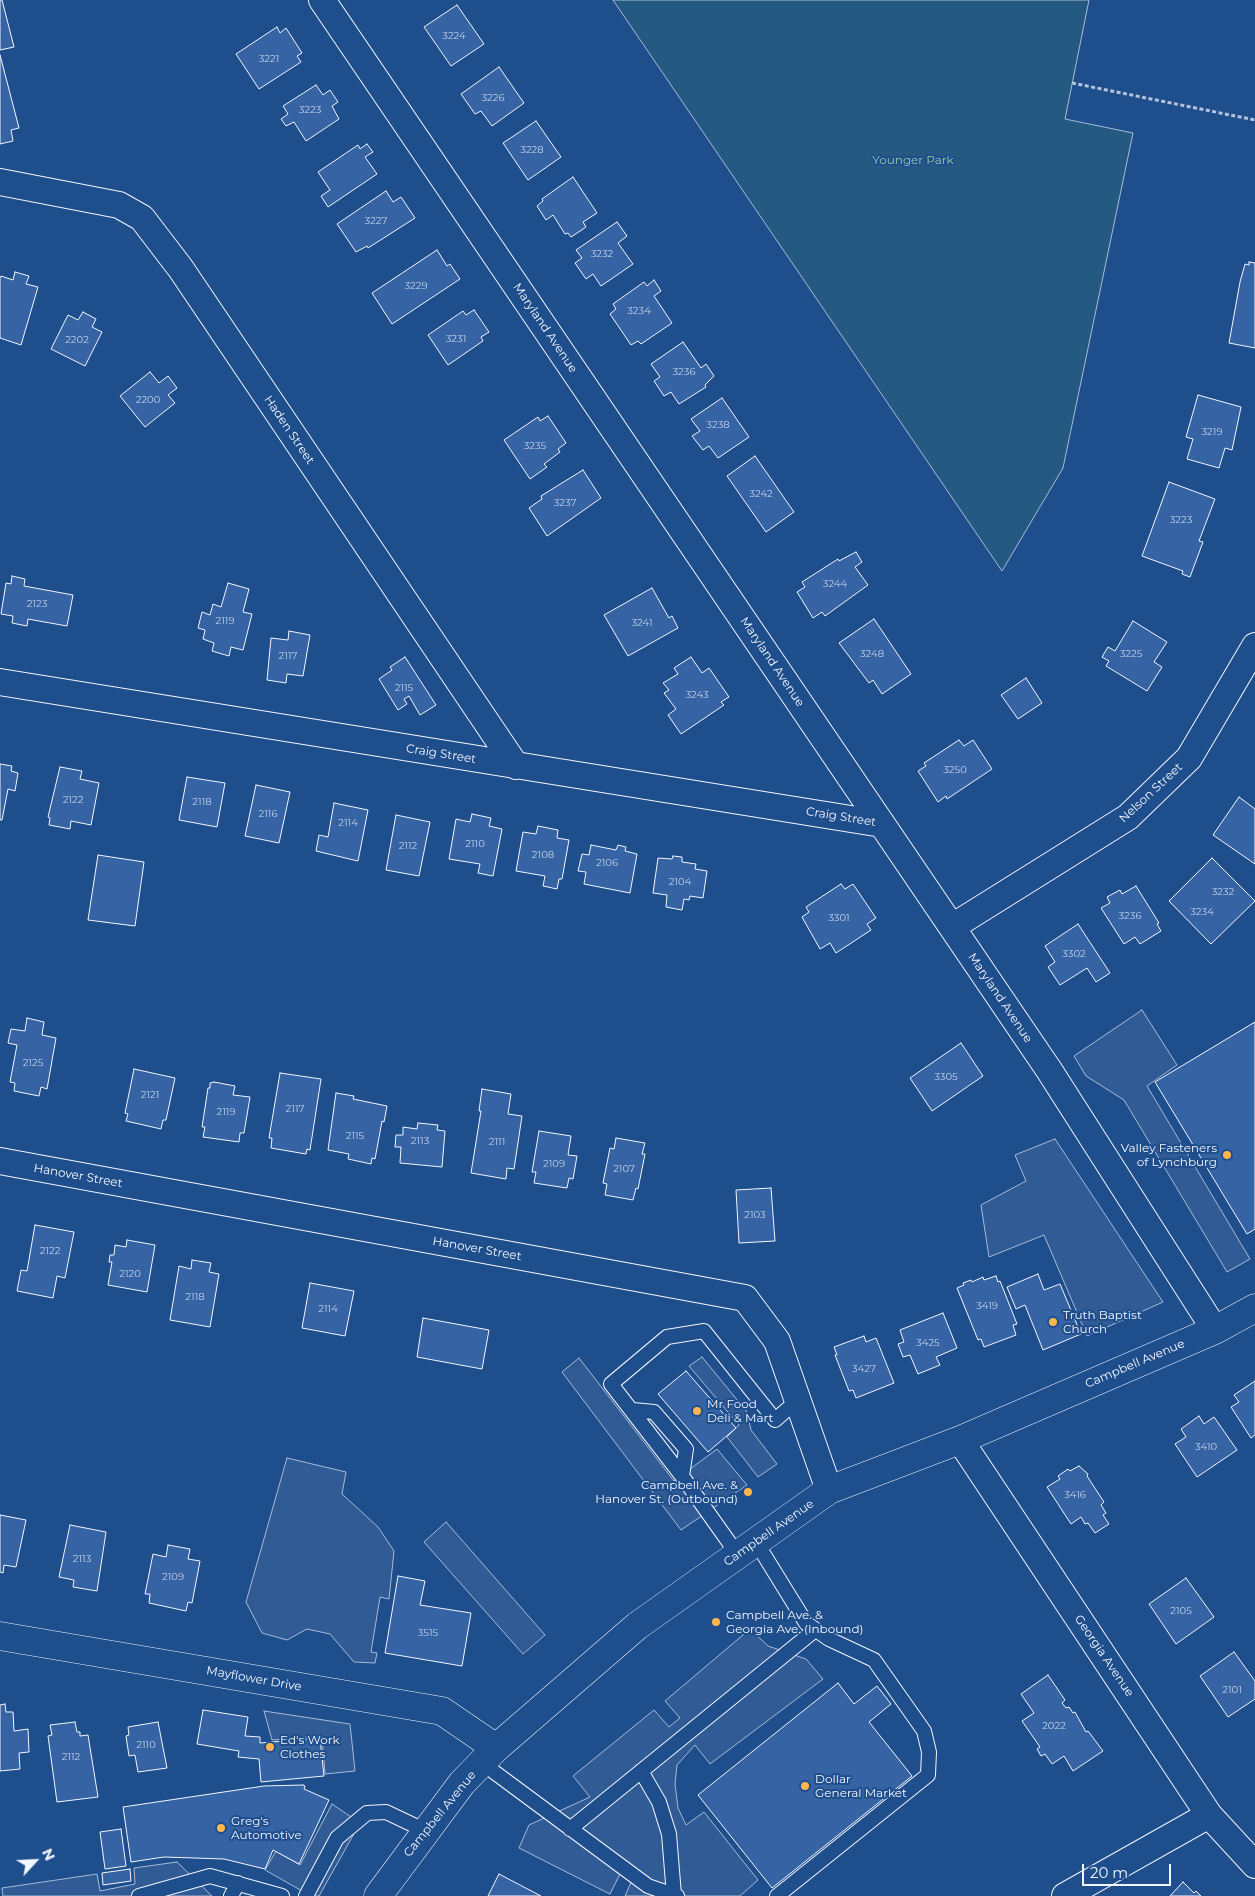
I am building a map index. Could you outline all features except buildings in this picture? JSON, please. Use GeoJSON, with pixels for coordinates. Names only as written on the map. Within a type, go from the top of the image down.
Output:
{"type":"FeatureCollection","features":[{"type":"Feature","properties":{"kind":"main road","name":"Campbell Avenue"},"geometry":{"type":"LineString","coordinates":[[378,1896],[462,1783],[489,1756],[637,1626],[829,1490],[960,1440],[1215,1330],[1255,1308]]}},
{"type":"Feature","properties":{"kind":"main road","name":"Mayflower Drive"},"geometry":{"type":"LineString","coordinates":[[0,1636],[442,1710],[489,1756]]}},
{"type":"Feature","properties":{"kind":"street","name":"Maryland Avenue"},"geometry":{"type":"LineString","coordinates":[[322,0],[1049,1070],[1215,1330]]}},
{"type":"Feature","properties":{"kind":"street","name":"Haden Street"},"geometry":{"type":"LineString","coordinates":[[0,182],[119,205],[142,218],[181,269],[516,766]]}},
{"type":"Feature","properties":{"kind":"street","name":"Nelson Street"},"geometry":{"type":"LineString","coordinates":[[952,927],[1128,817],[1189,758],[1255,646]]}},
{"type":"Feature","properties":{"kind":"street","name":"Craig Street"},"geometry":{"type":"LineString","coordinates":[[0,682],[882,824]]}},
{"type":"Feature","properties":{"kind":"street","name":"Hanover Street"},"geometry":{"type":"LineString","coordinates":[[0,1162],[745,1298],[777,1341],[829,1490]]}},
{"type":"Feature","properties":{"kind":"street","name":"Georgia Avenue"},"geometry":{"type":"LineString","coordinates":[[960,1440],[1209,1815],[1255,1865]]}},
{"type":"Feature","properties":{"kind":"street"},"geometry":{"type":"LineString","coordinates":[[1065,1896],[1209,1815]]}},
{"type":"Feature","properties":{"kind":"lane"},"geometry":{"type":"LineString","coordinates":[[777,1896],[928,1774],[930,1752],[924,1731],[874,1660],[829,1640],[806,1623],[746,1549],[708,1515],[682,1476],[633,1410],[611,1384],[667,1338],[704,1331],[776,1420],[798,1400]]}},
{"type":"Feature","properties":{"kind":"lane"},"geometry":{"type":"LineString","coordinates":[[570,1828],[816,1630]]}},
{"type":"Feature","properties":{"kind":"lane"},"geometry":{"type":"LineString","coordinates":[[489,1756],[570,1828],[648,1886],[676,1896],[668,1834],[659,1802],[641,1771]]}},
{"type":"Feature","properties":{"kind":"lane"},"geometry":{"type":"LineString","coordinates":[[306,1896],[337,1838],[367,1813],[386,1812],[426,1831]]}},
{"type":"Feature","properties":{"kind":"lane"},"geometry":{"type":"LineString","coordinates":[[139,1896],[210,1876],[282,1896]]}},
{"type":"Feature","properties":{"kind":"lane"},"geometry":{"type":"LineString","coordinates":[[231,1896],[238,1883]]}},
{"type":"Feature","properties":{"kind":"path"},"geometry":{"type":"LineString","coordinates":[[1072,83],[1255,120]]}},
{"type":"Feature","properties":{"kind":"green space","name":"Younger Park"},"geometry":{"type":"Polygon","coordinates":[[[613,0],[1089,0],[1065,119],[1133,133],[1063,468],[1002,571],[613,0]]]}},
{"type":"Feature","properties":{"kind":"shaded area"},"geometry":{"type":"Polygon","coordinates":[[[1142,1010],[1177,1065],[1147,1086],[1250,1259],[1227,1272],[1124,1100],[1086,1076],[1074,1056],[1142,1010]]]}},
{"type":"Feature","properties":{"kind":"shaded area"},"geometry":{"type":"Polygon","coordinates":[[[1055,1139],[1163,1302],[1087,1336],[1044,1235],[989,1257],[981,1205],[1026,1181],[1015,1155],[1055,1139]]]}},
{"type":"Feature","properties":{"kind":"shaded area"},"geometry":{"type":"Polygon","coordinates":[[[702,1357],[747,1412],[751,1430],[777,1464],[758,1477],[727,1437],[739,1425],[689,1366],[702,1357]]]}},
{"type":"Feature","properties":{"kind":"shaded area"},"geometry":{"type":"Polygon","coordinates":[[[579,1358],[674,1481],[717,1449],[747,1485],[681,1530],[562,1372],[579,1358]]]}},
{"type":"Feature","properties":{"kind":"shaded area"},"geometry":{"type":"Polygon","coordinates":[[[287,1458],[346,1472],[342,1494],[378,1527],[394,1551],[389,1599],[380,1597],[371,1652],[377,1653],[375,1663],[354,1662],[330,1634],[307,1629],[287,1640],[262,1633],[246,1602],[287,1458]]]}},
{"type":"Feature","properties":{"kind":"shaded area"},"geometry":{"type":"Polygon","coordinates":[[[446,1522],[545,1635],[523,1654],[424,1542],[446,1522]]]}},
{"type":"Feature","properties":{"kind":"shaded area"},"geometry":{"type":"Polygon","coordinates":[[[750,1629],[768,1646],[806,1659],[823,1679],[710,1764],[695,1745],[677,1765],[675,1784],[678,1808],[686,1825],[704,1812],[758,1880],[740,1896],[625,1896],[632,1880],[620,1874],[610,1894],[519,1848],[529,1825],[590,1797],[573,1776],[654,1710],[669,1727],[680,1718],[665,1701],[750,1629]]]}},
{"type":"Feature","properties":{"kind":"shaded area"},"geometry":{"type":"Polygon","coordinates":[[[264,1711],[350,1724],[355,1771],[325,1774],[322,1736],[272,1740],[264,1711]]]}},
{"type":"Feature","properties":{"kind":"shaded area"},"geometry":{"type":"Polygon","coordinates":[[[332,1804],[360,1823],[319,1896],[311,1896],[265,1870],[276,1851],[300,1865],[332,1804]]]}},
{"type":"Feature","properties":{"kind":"shaded area"},"geometry":{"type":"Polygon","coordinates":[[[177,1862],[212,1896],[3,1896],[2,1888],[97,1874],[100,1891],[135,1884],[134,1868],[177,1862]]]}},
{"type":"Feature","properties":{"kind":"place","name":"Valley Fasteners of Lynchburg"},"geometry":{"type":"Point","coordinates":[1227,1155]}},
{"type":"Feature","properties":{"kind":"place","name":"Truth Baptist Church"},"geometry":{"type":"Point","coordinates":[1053,1322]}},
{"type":"Feature","properties":{"kind":"place","name":"Mr Food Deli & Mart"},"geometry":{"type":"Point","coordinates":[697,1411]}},
{"type":"Feature","properties":{"kind":"place","name":"Campbell Ave. & Hanover St. (Outbound)"},"geometry":{"type":"Point","coordinates":[748,1492]}},
{"type":"Feature","properties":{"kind":"place","name":"Campbell Ave. & Georgia Ave. (Inbound)"},"geometry":{"type":"Point","coordinates":[716,1622]}},
{"type":"Feature","properties":{"kind":"place","name":"Ed's Work Clothes"},"geometry":{"type":"Point","coordinates":[270,1747]}},
{"type":"Feature","properties":{"kind":"place","name":"Dollar General Market"},"geometry":{"type":"Point","coordinates":[805,1786]}},
{"type":"Feature","properties":{"kind":"place","name":"Greg's Automotive"},"geometry":{"type":"Point","coordinates":[221,1828]}}]}
